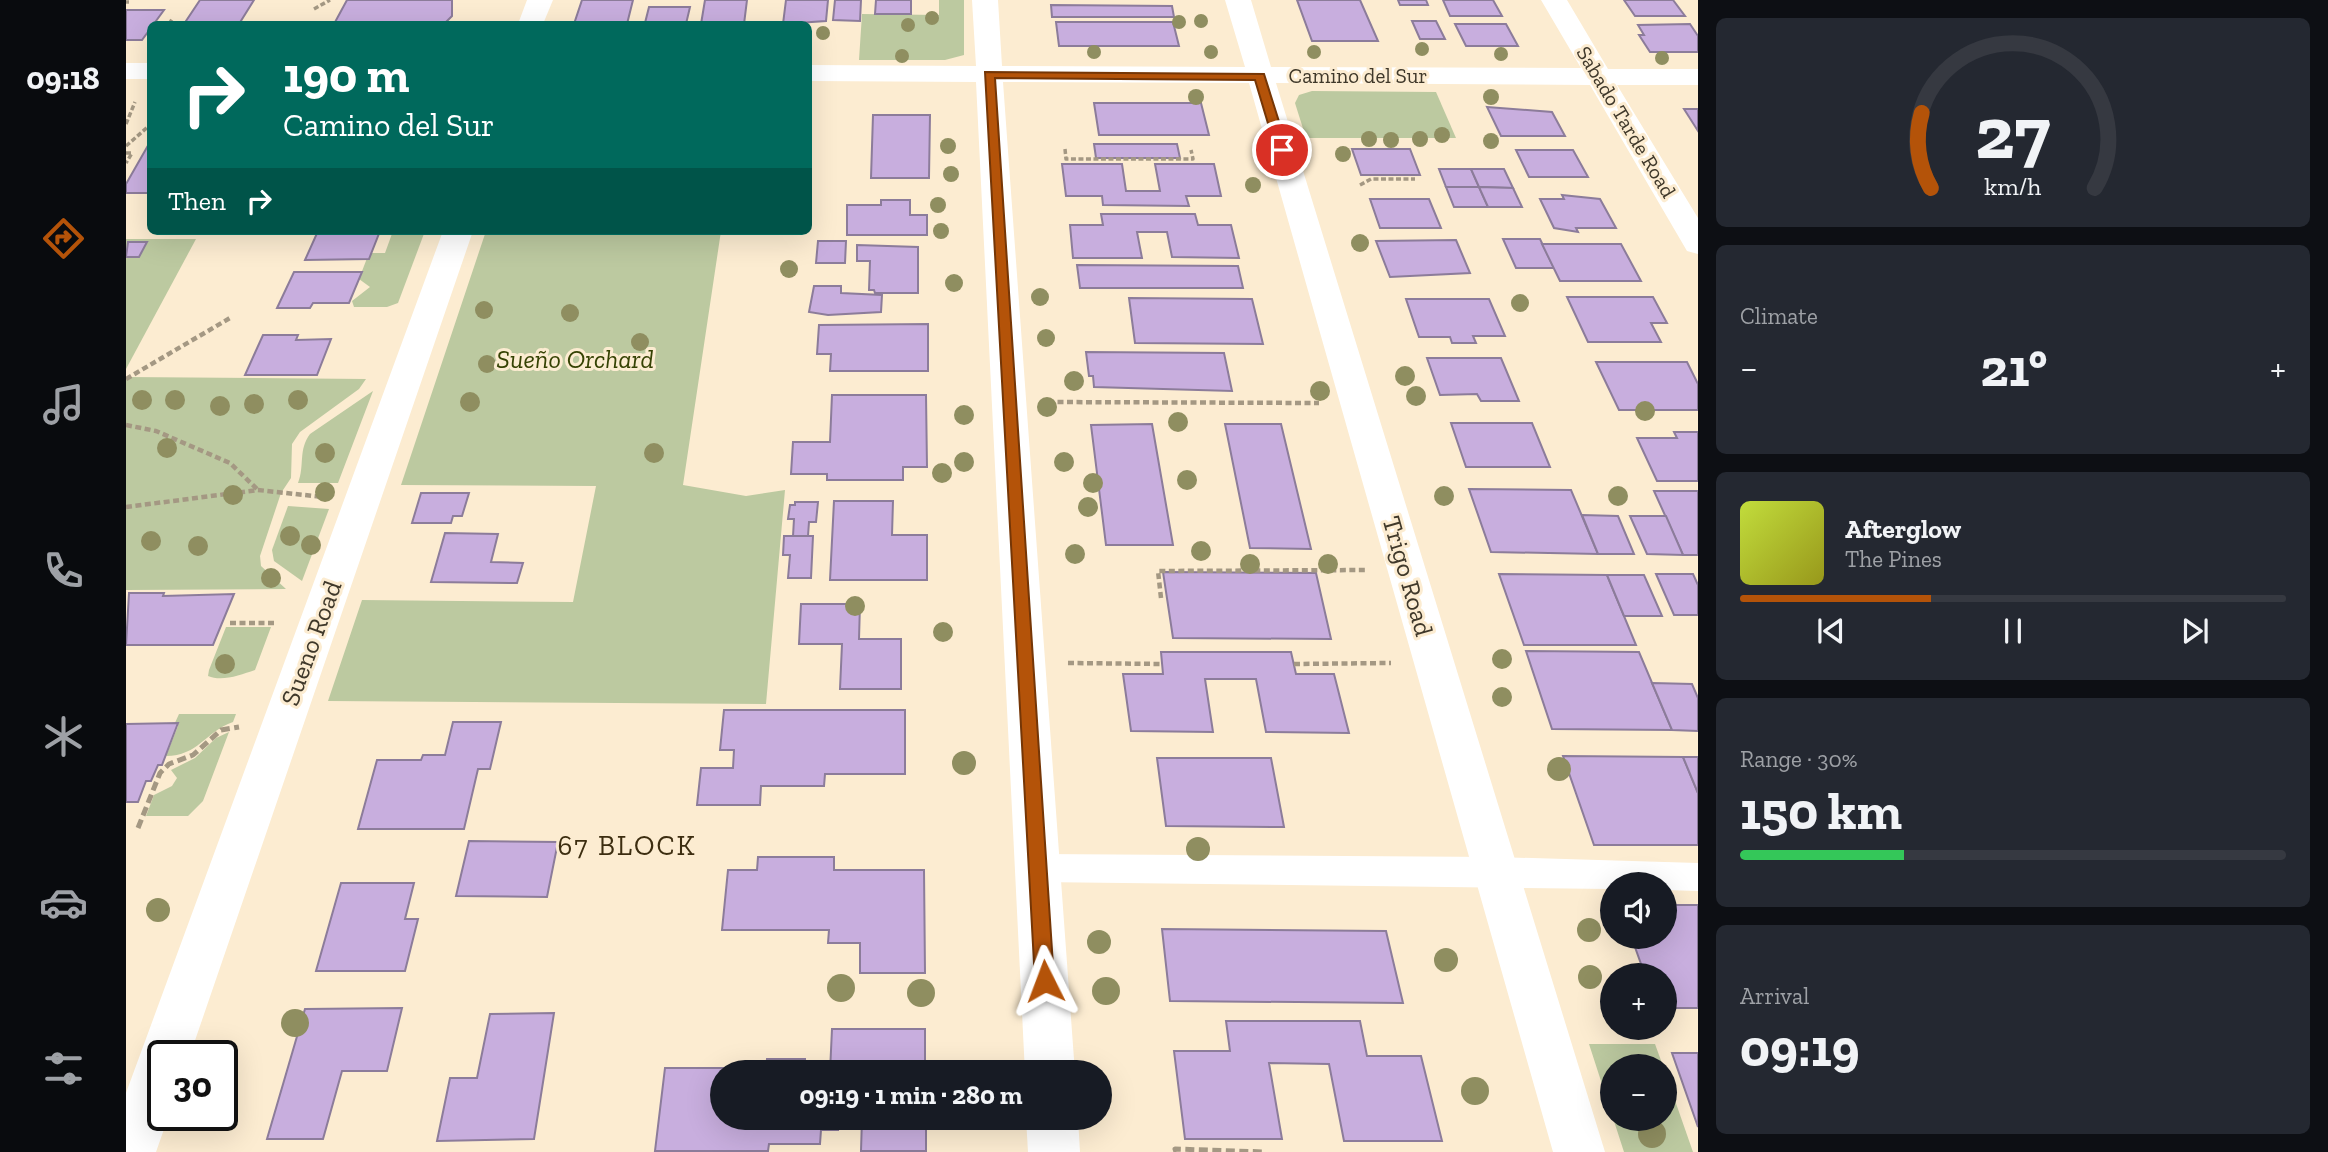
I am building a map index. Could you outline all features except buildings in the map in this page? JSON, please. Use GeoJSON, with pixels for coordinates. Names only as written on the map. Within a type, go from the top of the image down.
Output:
{"type":"FeatureCollection","features":[{"type":"Feature","properties":{"kind":"street"},"geometry":{"type":"LineString","coordinates":[[532,21],[540,0]]}},
{"type":"Feature","properties":{"kind":"street"},"geometry":{"type":"LineString","coordinates":[[985,0],[1049,1060]]}},
{"type":"Feature","properties":{"kind":"street","name":"Trigo Road"},"geometry":{"type":"LineString","coordinates":[[1238,0],[1579,1152]]}},
{"type":"Feature","properties":{"kind":"street","name":"Sabado Tarde Road"},"geometry":{"type":"LineString","coordinates":[[1554,0],[1698,244]]}},
{"type":"Feature","properties":{"kind":"street"},"geometry":{"type":"LineString","coordinates":[[126,71],[147,71]]}},
{"type":"Feature","properties":{"kind":"street","name":"Camino del Sur"},"geometry":{"type":"LineString","coordinates":[[812,73],[1698,77]]}},
{"type":"Feature","properties":{"kind":"street","name":"Sueno Road"},"geometry":{"type":"LineString","coordinates":[[170,1040],[457,235]]}},
{"type":"Feature","properties":{"kind":"street"},"geometry":{"type":"LineString","coordinates":[[130,1152],[147,1105]]}},
{"type":"Feature","properties":{"kind":"street"},"geometry":{"type":"LineString","coordinates":[[1053,1130],[1054,1152]]}},
{"type":"Feature","properties":{"kind":"lane"},"geometry":{"type":"LineString","coordinates":[[1038,868],[1496,871],[1698,877]]}},
{"type":"Feature","properties":{"kind":"path"},"geometry":{"type":"LineString","coordinates":[[314,9],[330,0]]}},
{"type":"Feature","properties":{"kind":"path"},"geometry":{"type":"LineString","coordinates":[[126,124],[135,101]]}},
{"type":"Feature","properties":{"kind":"path"},"geometry":{"type":"LineString","coordinates":[[126,146],[147,128]]}},
{"type":"Feature","properties":{"kind":"path"},"geometry":{"type":"LineString","coordinates":[[1065,149],[1066,159],[1193,159],[1191,150]]}},
{"type":"Feature","properties":{"kind":"path"},"geometry":{"type":"LineString","coordinates":[[126,153],[132,153],[126,163]]}},
{"type":"Feature","properties":{"kind":"path"},"geometry":{"type":"LineString","coordinates":[[1360,185],[1371,179],[1415,178]]}},
{"type":"Feature","properties":{"kind":"path"},"geometry":{"type":"LineString","coordinates":[[126,379],[230,318]]}},
{"type":"Feature","properties":{"kind":"path"},"geometry":{"type":"LineString","coordinates":[[1009,401],[1327,403]]}},
{"type":"Feature","properties":{"kind":"path"},"geometry":{"type":"LineString","coordinates":[[126,425],[156,431],[230,463],[258,490]]}},
{"type":"Feature","properties":{"kind":"path"},"geometry":{"type":"LineString","coordinates":[[126,506],[258,490],[287,495],[363,498]]}},
{"type":"Feature","properties":{"kind":"path"},"geometry":{"type":"LineString","coordinates":[[1161,598],[1158,571],[1368,570]]}},
{"type":"Feature","properties":{"kind":"path"},"geometry":{"type":"LineString","coordinates":[[230,623],[279,623]]}},
{"type":"Feature","properties":{"kind":"path"},"geometry":{"type":"LineString","coordinates":[[1025,662],[1162,664]]}},
{"type":"Feature","properties":{"kind":"path"},"geometry":{"type":"LineString","coordinates":[[1294,664],[1393,663]]}},
{"type":"Feature","properties":{"kind":"path"},"geometry":{"type":"LineString","coordinates":[[138,828],[160,772],[169,764],[192,755],[222,730],[240,727]]}},
{"type":"Feature","properties":{"kind":"path"},"geometry":{"type":"LineString","coordinates":[[1176,1152],[1175,1149],[1265,1152]]}},
{"type":"Feature","properties":{"kind":"green space"},"geometry":{"type":"Polygon","coordinates":[[[939,0],[964,0],[964,55],[945,60],[859,60],[862,14],[939,15],[939,0]]]}},
{"type":"Feature","properties":{"kind":"green space"},"geometry":{"type":"Polygon","coordinates":[[[1312,91],[1436,92],[1456,138],[1306,138],[1295,103],[1299,95],[1312,91]]]}},
{"type":"Feature","properties":{"kind":"green space"},"geometry":{"type":"Polygon","coordinates":[[[392,235],[424,235],[398,303],[387,307],[354,307],[352,301],[370,287],[359,279],[369,253],[385,253],[392,235]]]}},
{"type":"Feature","properties":{"kind":"green space","name":"Sueño Orchard"},"geometry":{"type":"Polygon","coordinates":[[[485,235],[720,235],[683,485],[746,496],[785,490],[766,704],[328,701],[362,600],[573,602],[596,486],[401,485],[485,235]]]}},
{"type":"Feature","properties":{"kind":"green space"},"geometry":{"type":"Polygon","coordinates":[[[126,239],[196,239],[126,369],[126,239]]]}},
{"type":"Feature","properties":{"kind":"green space"},"geometry":{"type":"Polygon","coordinates":[[[126,377],[366,379],[359,389],[300,432],[292,444],[291,478],[281,493],[260,556],[261,566],[286,589],[126,590],[126,377]]]}},
{"type":"Feature","properties":{"kind":"green space"},"geometry":{"type":"Polygon","coordinates":[[[373,391],[338,483],[298,483],[304,446],[310,434],[373,391]]]}},
{"type":"Feature","properties":{"kind":"green space"},"geometry":{"type":"Polygon","coordinates":[[[288,506],[329,509],[302,581],[274,561],[272,550],[288,506]]]}},
{"type":"Feature","properties":{"kind":"green space"},"geometry":{"type":"Polygon","coordinates":[[[226,627],[271,627],[255,670],[231,677],[213,678],[208,676],[209,670],[226,627]]]}},
{"type":"Feature","properties":{"kind":"green space"},"geometry":{"type":"Polygon","coordinates":[[[179,714],[236,714],[233,722],[223,726],[194,748],[166,756],[178,726],[174,725],[179,714]]]}},
{"type":"Feature","properties":{"kind":"green space"},"geometry":{"type":"Polygon","coordinates":[[[229,732],[203,801],[188,816],[146,816],[154,795],[172,786],[177,778],[171,770],[195,758],[216,738],[229,732]]]}},
{"type":"Feature","properties":{"kind":"green space"},"geometry":{"type":"Polygon","coordinates":[[[1589,1044],[1655,1044],[1659,1054],[1600,1054],[1600,1078],[1589,1044]]]}},
{"type":"Feature","properties":{"kind":"green space"},"geometry":{"type":"Polygon","coordinates":[[[1677,1106],[1693,1152],[1624,1152],[1617,1131],[1677,1131],[1677,1106]]]}},
{"type":"Feature","properties":{"kind":"district","name":"67 BLOCK"},"geometry":{"type":"Point","coordinates":[627,845]}},
{"type":"Feature","properties":{"kind":"route"},"geometry":{"type":"LineString","coordinates":[[1045,981],[989,75],[1260,77],[1282,150]]}}]}
